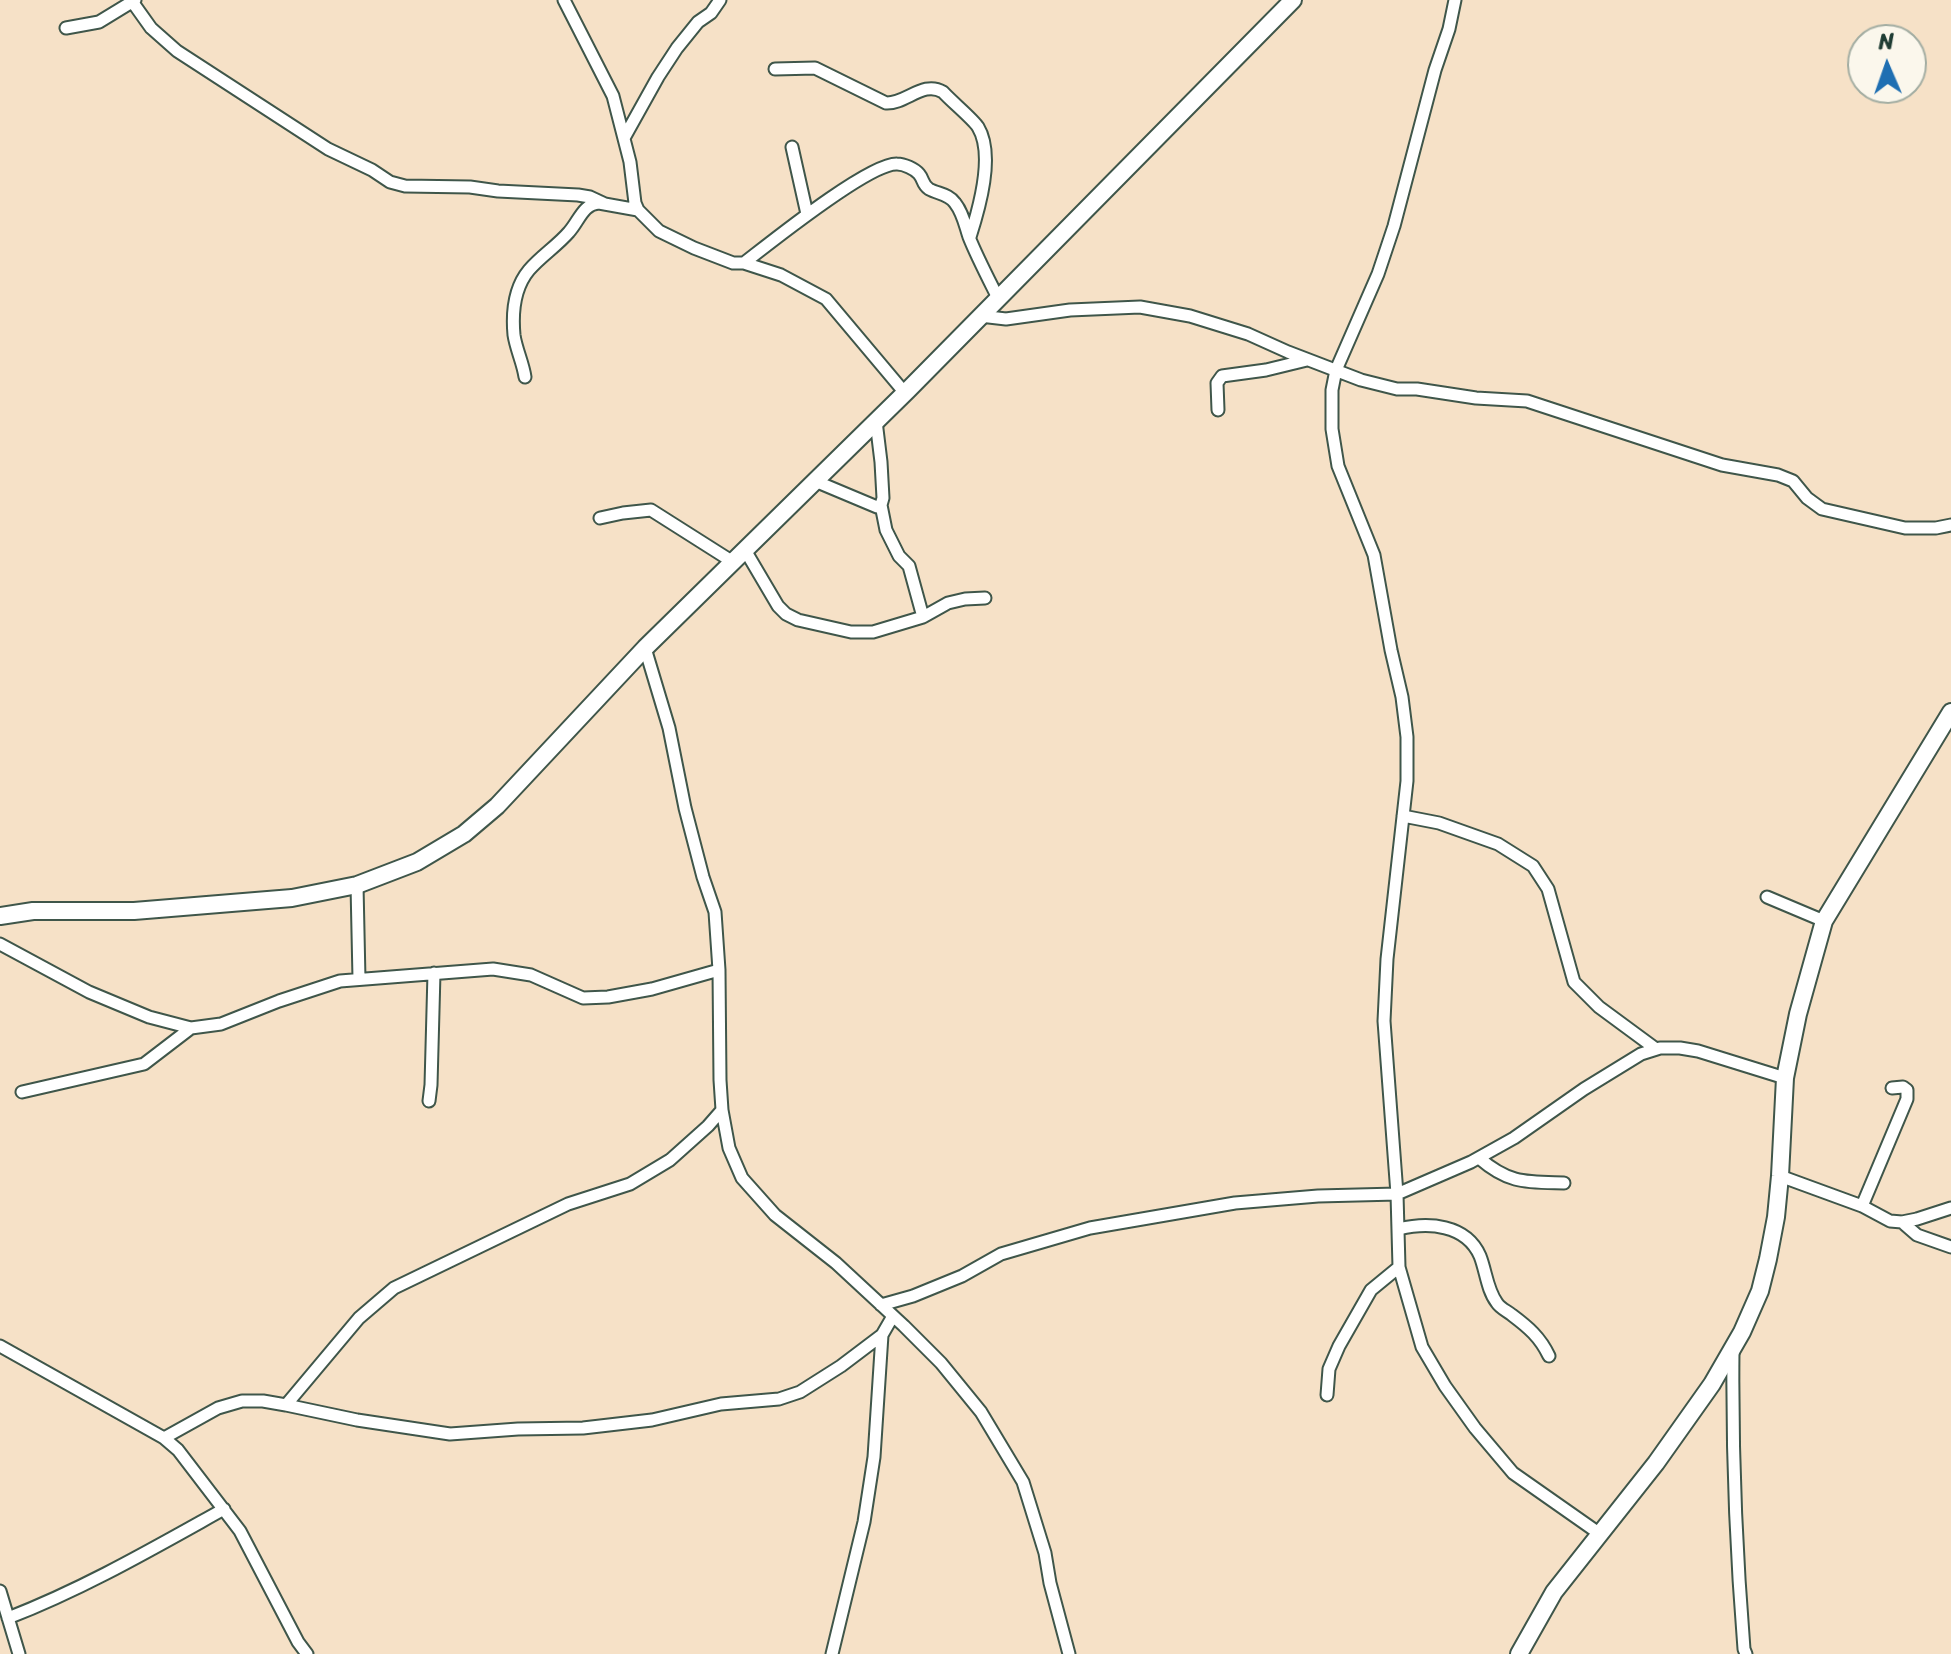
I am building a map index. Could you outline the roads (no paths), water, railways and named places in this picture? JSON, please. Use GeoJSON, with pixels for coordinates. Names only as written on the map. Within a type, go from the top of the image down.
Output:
{"type":"FeatureCollection","features":[{"type":"Feature","properties":{"kind":"street"},"geometry":{"type":"LineString","coordinates":[[564,0],[613,96],[630,162],[638,210],[659,231],[694,248],[733,263],[744,263],[781,275],[826,299],[905,393]]}},
{"type":"Feature","properties":{"kind":"street"},"geometry":{"type":"LineString","coordinates":[[624,138],[677,48],[720,0]]}},
{"type":"Feature","properties":{"kind":"street"},"geometry":{"type":"LineString","coordinates":[[0,916],[33,911],[134,911],[292,898],[357,885],[417,862],[464,834],[497,806],[645,648],[905,393],[1293,0]]}},
{"type":"Feature","properties":{"kind":"street"},"geometry":{"type":"LineString","coordinates":[[1455,0],[1394,226],[1378,274],[1336,370],[1332,390],[1332,429],[1338,466],[1374,555],[1407,737],[1407,781],[1387,959],[1384,1021],[1397,1194],[1399,1267],[1422,1347],[1475,1428],[1513,1473],[1600,1534]]}},
{"type":"Feature","properties":{"kind":"street"},"geometry":{"type":"LineString","coordinates":[[66,28],[99,22],[133,1],[151,28],[177,51],[328,149],[390,182],[405,186],[578,195],[605,204]]}},
{"type":"Feature","properties":{"kind":"street"},"geometry":{"type":"LineString","coordinates":[[775,69],[815,68],[886,103],[897,102],[928,88],[943,92],[978,127],[985,148],[983,189],[970,238]]}},
{"type":"Feature","properties":{"kind":"street"},"geometry":{"type":"LineString","coordinates":[[792,147],[807,214]]}},
{"type":"Feature","properties":{"kind":"street"},"geometry":{"type":"LineString","coordinates":[[744,263],[807,214],[872,172],[895,164],[906,166],[919,174],[924,186],[953,199],[998,298]]}},
{"type":"Feature","properties":{"kind":"street"},"geometry":{"type":"LineString","coordinates":[[525,377],[524,364],[514,338],[513,312],[521,283],[531,267],[571,230],[586,207],[593,203],[638,210]]}},
{"type":"Feature","properties":{"kind":"street"},"geometry":{"type":"LineString","coordinates":[[980,316],[1006,319],[1070,310],[1140,307],[1190,316],[1233,329],[1361,380],[1397,389],[1527,401],[1722,465],[1778,475],[1793,481],[1807,498],[1822,509],[1905,528],[1951,525]]}},
{"type":"Feature","properties":{"kind":"street"},"geometry":{"type":"LineString","coordinates":[[1218,410],[1217,383],[1222,376],[1307,360]]}},
{"type":"Feature","properties":{"kind":"street"},"geometry":{"type":"LineString","coordinates":[[876,421],[881,462],[881,505],[886,530],[899,556],[909,566],[923,617]]}},
{"type":"Feature","properties":{"kind":"street"},"geometry":{"type":"LineString","coordinates":[[815,481],[877,507],[881,505]]}},
{"type":"Feature","properties":{"kind":"street"},"geometry":{"type":"LineString","coordinates":[[600,518],[651,510],[739,556],[786,614],[798,620],[851,632],[873,632],[923,617],[948,603],[985,598]]}},
{"type":"Feature","properties":{"kind":"street"},"geometry":{"type":"LineString","coordinates":[[645,648],[669,728],[685,808],[715,912],[720,1080],[729,1148],[742,1178],[775,1215],[836,1263],[893,1316],[941,1363],[981,1412],[1023,1482],[1045,1553],[1069,1654]]}},
{"type":"Feature","properties":{"kind":"street"},"geometry":{"type":"LineString","coordinates":[[1519,1654],[1554,1592],[1656,1463],[1712,1384],[1760,1291],[1776,1217],[1785,1078],[1798,1014],[1824,921],[1951,712]]}},
{"type":"Feature","properties":{"kind":"street"},"geometry":{"type":"LineString","coordinates":[[1403,816],[1439,823],[1498,844],[1533,866],[1548,889],[1574,982],[1599,1007],[1656,1049]]}},
{"type":"Feature","properties":{"kind":"street"},"geometry":{"type":"LineString","coordinates":[[357,885],[359,979]]}},
{"type":"Feature","properties":{"kind":"street"},"geometry":{"type":"LineString","coordinates":[[1767,897],[1824,921]]}},
{"type":"Feature","properties":{"kind":"street"},"geometry":{"type":"LineString","coordinates":[[0,944],[89,992],[149,1017],[191,1028],[221,1024],[340,981],[493,969],[531,975],[583,998],[652,989],[719,970]]}},
{"type":"Feature","properties":{"kind":"street"},"geometry":{"type":"LineString","coordinates":[[429,1101],[434,973]]}},
{"type":"Feature","properties":{"kind":"street"},"geometry":{"type":"LineString","coordinates":[[22,1092],[144,1064],[191,1028]]}},
{"type":"Feature","properties":{"kind":"street"},"geometry":{"type":"LineString","coordinates":[[881,1305],[962,1276],[1001,1254],[1090,1228],[1235,1203],[1397,1194],[1479,1158],[1514,1138],[1584,1089],[1641,1054],[1656,1049],[1698,1051],[1785,1078]]}},
{"type":"Feature","properties":{"kind":"street"},"geometry":{"type":"LineString","coordinates":[[1862,1206],[1907,1099],[1907,1090],[1903,1087],[1892,1088]]}},
{"type":"Feature","properties":{"kind":"street"},"geometry":{"type":"LineString","coordinates":[[286,1405],[359,1318],[394,1288],[568,1204],[630,1184],[670,1160],[722,1110]]}},
{"type":"Feature","properties":{"kind":"street"},"geometry":{"type":"LineString","coordinates":[[1479,1158],[1494,1170],[1523,1182],[1564,1183]]}},
{"type":"Feature","properties":{"kind":"street"},"geometry":{"type":"LineString","coordinates":[[1780,1176],[1862,1206],[1890,1221],[1902,1222],[1951,1208]]}},
{"type":"Feature","properties":{"kind":"street"},"geometry":{"type":"LineString","coordinates":[[1902,1222],[1917,1235],[1951,1247]]}},
{"type":"Feature","properties":{"kind":"street"},"geometry":{"type":"LineString","coordinates":[[1399,1229],[1420,1224],[1449,1228],[1465,1237],[1479,1254],[1497,1304],[1532,1330],[1543,1342],[1549,1356]]}},
{"type":"Feature","properties":{"kind":"street"},"geometry":{"type":"LineString","coordinates":[[1327,1395],[1329,1369],[1339,1346],[1371,1290],[1399,1267]]}},
{"type":"Feature","properties":{"kind":"street"},"geometry":{"type":"LineString","coordinates":[[164,1438],[218,1408],[242,1401],[286,1405],[357,1420],[450,1434],[583,1428],[652,1420],[721,1404],[779,1399],[800,1392],[841,1366],[882,1335],[893,1316]]}},
{"type":"Feature","properties":{"kind":"street"},"geometry":{"type":"LineString","coordinates":[[832,1654],[864,1522],[874,1457],[882,1335]]}},
{"type":"Feature","properties":{"kind":"street"},"geometry":{"type":"LineString","coordinates":[[0,1346],[164,1438],[178,1450],[240,1531],[307,1654]]}},
{"type":"Feature","properties":{"kind":"street"},"geometry":{"type":"LineString","coordinates":[[1733,1347],[1733,1440],[1746,1654]]}},
{"type":"Feature","properties":{"kind":"street"},"geometry":{"type":"LineString","coordinates":[[5,1614],[54,1600],[97,1580],[224,1509]]}},
{"type":"Feature","properties":{"kind":"street"},"geometry":{"type":"LineString","coordinates":[[0,1591],[19,1654]]}}]}
